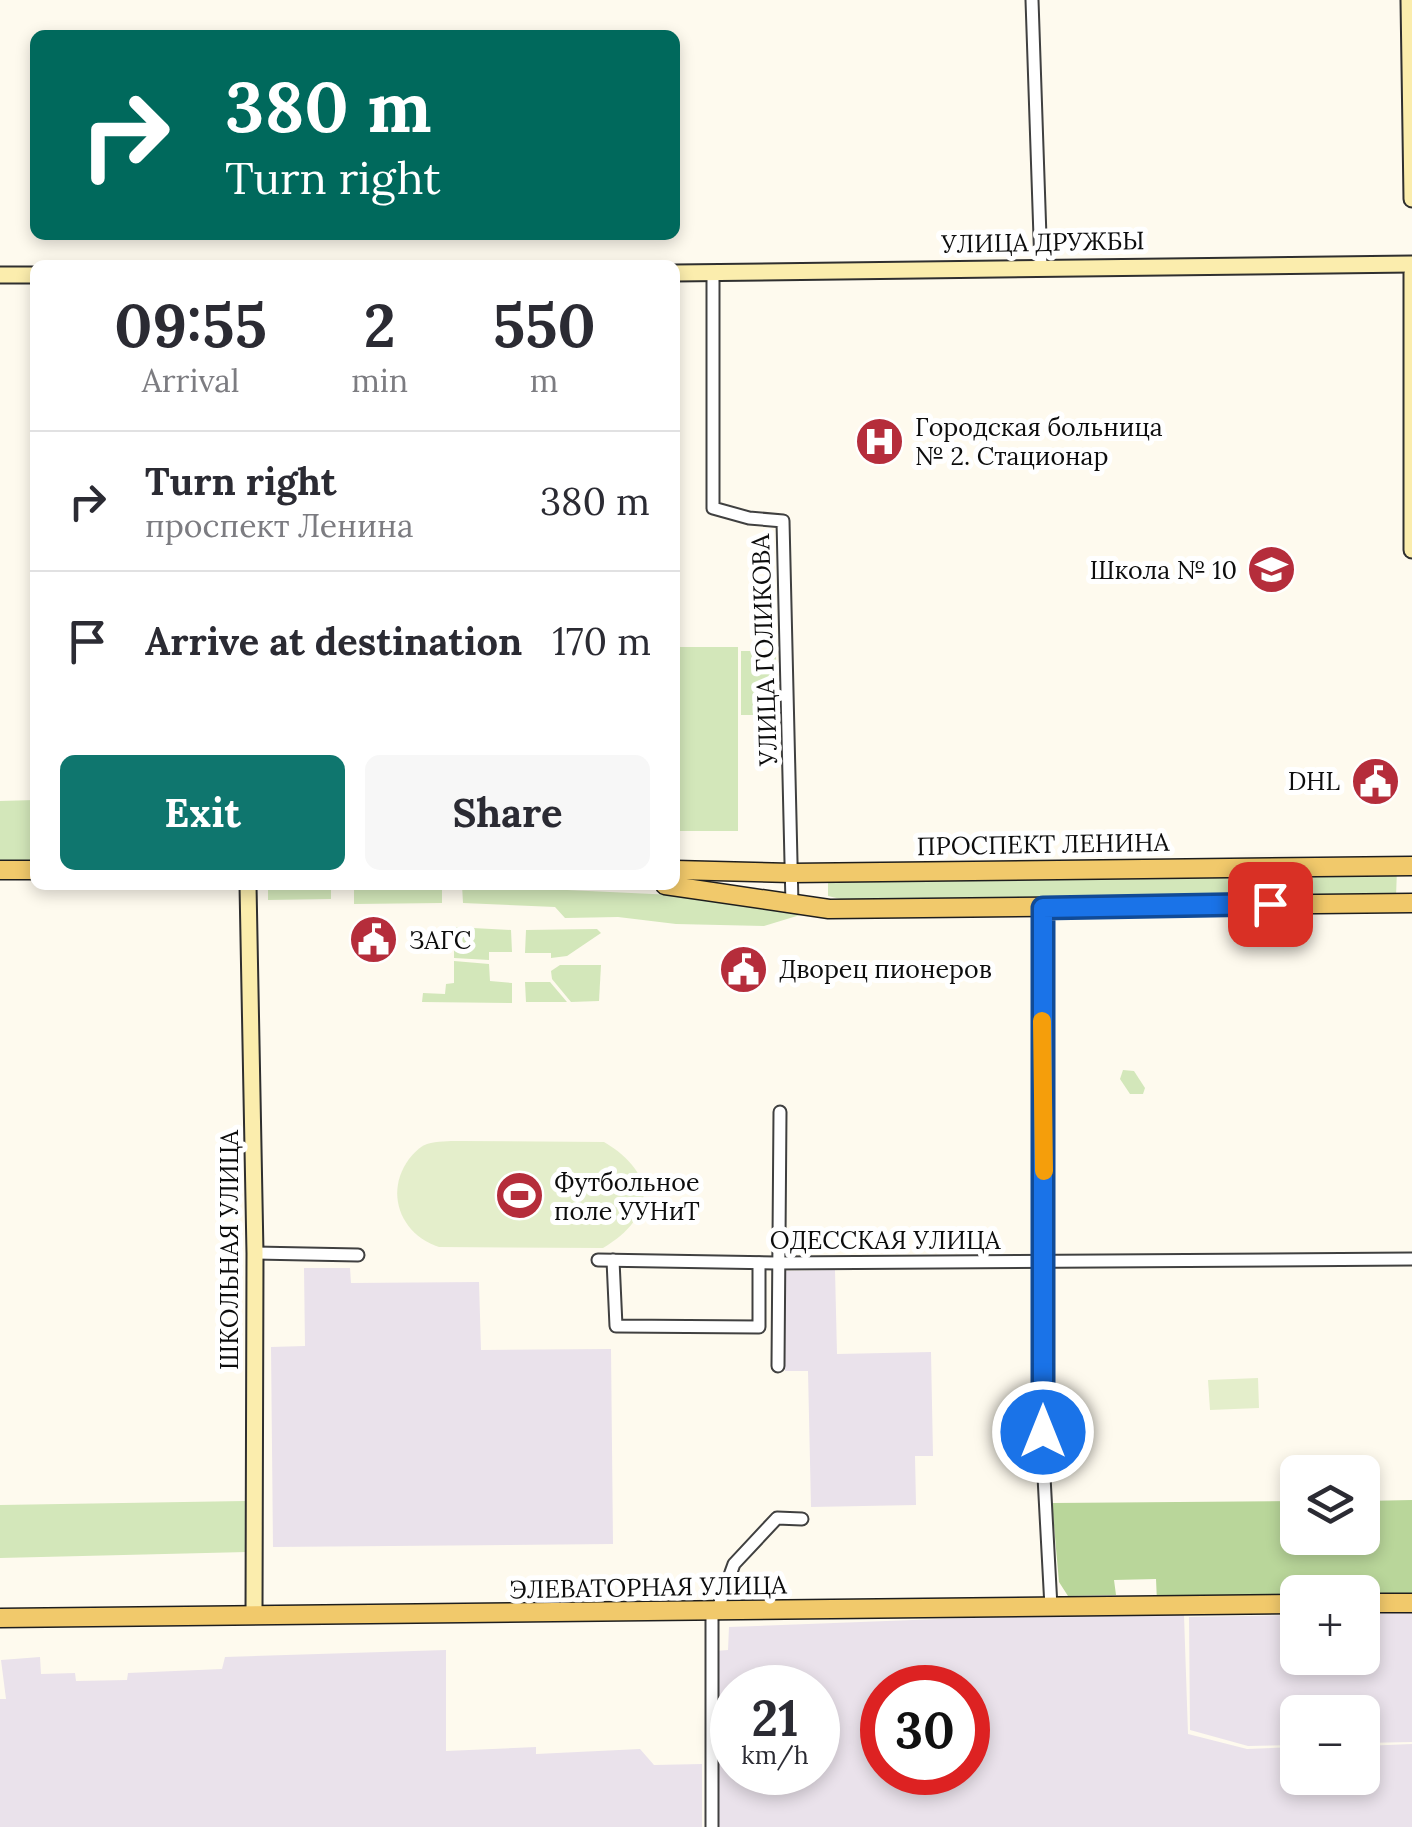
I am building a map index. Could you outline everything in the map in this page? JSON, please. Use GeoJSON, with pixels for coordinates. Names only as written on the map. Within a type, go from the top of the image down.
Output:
{"type":"FeatureCollection","features":[{"type":"Feature","properties":{"kind":"main road","name":"ПРОСПЕКТ ЛЕНИНА"},"geometry":{"type":"LineString","coordinates":[[680,870],[1412,866]]}},
{"type":"Feature","properties":{"kind":"main road"},"geometry":{"type":"LineString","coordinates":[[0,870],[30,870]]}},
{"type":"Feature","properties":{"kind":"main road"},"geometry":{"type":"LineString","coordinates":[[0,880],[30,880]]}},
{"type":"Feature","properties":{"kind":"main road"},"geometry":{"type":"LineString","coordinates":[[680,887],[846,909],[1412,904]]}},
{"type":"Feature","properties":{"kind":"main road"},"geometry":{"type":"LineString","coordinates":[[1380,1603],[1412,1602]]}},
{"type":"Feature","properties":{"kind":"main road","name":"ЭЛЕВАТОРНАЯ УЛИЦА"},"geometry":{"type":"LineString","coordinates":[[0,1618],[1280,1604]]}},
{"type":"Feature","properties":{"kind":"street"},"geometry":{"type":"LineString","coordinates":[[1032,0],[1041,267]]}},
{"type":"Feature","properties":{"kind":"street"},"geometry":{"type":"LineString","coordinates":[[1408,0],[1412,199]]}},
{"type":"Feature","properties":{"kind":"street","name":"УЛИЦА ДРУЖБЫ"},"geometry":{"type":"LineString","coordinates":[[680,272],[1412,264]]}},
{"type":"Feature","properties":{"kind":"street","name":"УЛИЦА ГОЛИКОВА"},"geometry":{"type":"LineString","coordinates":[[713,272],[713,508],[749,518],[783,520],[792,904]]}},
{"type":"Feature","properties":{"kind":"street"},"geometry":{"type":"LineString","coordinates":[[1412,273],[1412,550]]}},
{"type":"Feature","properties":{"kind":"street"},"geometry":{"type":"LineString","coordinates":[[0,276],[30,275]]}},
{"type":"Feature","properties":{"kind":"street","name":"ШКОЛЬНАЯ УЛИЦА"},"geometry":{"type":"LineString","coordinates":[[248,890],[255,1253],[254,1615]]}},
{"type":"Feature","properties":{"kind":"street"},"geometry":{"type":"LineString","coordinates":[[1043,908],[1043,1458],[1051,1607]]}},
{"type":"Feature","properties":{"kind":"street"},"geometry":{"type":"LineString","coordinates":[[778,1366],[780,1112]]}},
{"type":"Feature","properties":{"kind":"street"},"geometry":{"type":"LineString","coordinates":[[255,1253],[358,1255]]}},
{"type":"Feature","properties":{"kind":"street","name":"ОДЕССКАЯ УЛИЦА"},"geometry":{"type":"LineString","coordinates":[[598,1260],[776,1263],[1412,1259]]}},
{"type":"Feature","properties":{"kind":"street"},"geometry":{"type":"LineString","coordinates":[[613,1260],[616,1326],[759,1327],[759,1263]]}},
{"type":"Feature","properties":{"kind":"street"},"geometry":{"type":"LineString","coordinates":[[712,1827],[715,1611],[734,1564],[776,1518],[802,1519]]}},
{"type":"Feature","properties":{"kind":"shaded area"},"geometry":{"type":"Polygon","coordinates":[[[304,1268],[350,1268],[351,1283],[479,1282],[481,1350],[611,1349],[613,1544],[273,1547],[271,1347],[305,1346],[304,1268]]]}},
{"type":"Feature","properties":{"kind":"shaded area"},"geometry":{"type":"Polygon","coordinates":[[[835,1270],[837,1354],[931,1352],[933,1456],[915,1456],[916,1505],[811,1507],[808,1371],[785,1371],[783,1271],[835,1270]]]}},
{"type":"Feature","properties":{"kind":"shaded area"},"geometry":{"type":"Polygon","coordinates":[[[1176,1610],[1184,1615],[1188,1734],[1247,1749],[1280,1748],[1280,1795],[1380,1795],[1380,1745],[1412,1744],[1412,1827],[718,1827],[717,1795],[840,1795],[840,1665],[715,1665],[715,1651],[728,1650],[729,1627],[1176,1610]]]}},
{"type":"Feature","properties":{"kind":"shaded area"},"geometry":{"type":"Polygon","coordinates":[[[1412,1613],[1412,1742],[1380,1743],[1380,1695],[1280,1695],[1280,1745],[1248,1746],[1190,1730],[1189,1617],[1280,1615],[1280,1675],[1380,1675],[1380,1614],[1412,1613]]]}},
{"type":"Feature","properties":{"kind":"shaded area"},"geometry":{"type":"Polygon","coordinates":[[[446,1650],[446,1751],[536,1747],[536,1754],[640,1749],[654,1765],[702,1764],[702,1827],[0,1827],[0,1699],[6,1699],[1,1660],[40,1657],[41,1674],[75,1673],[76,1681],[127,1680],[128,1673],[222,1669],[225,1657],[446,1650]]]}},
{"type":"Feature","properties":{"kind":"green space"},"geometry":{"type":"Polygon","coordinates":[[[680,647],[738,647],[738,831],[680,831],[680,647]]]}},
{"type":"Feature","properties":{"kind":"green space"},"geometry":{"type":"Polygon","coordinates":[[[741,651],[776,651],[776,715],[741,715],[741,651]]]}},
{"type":"Feature","properties":{"kind":"green space"},"geometry":{"type":"Polygon","coordinates":[[[30,800],[30,865],[0,865],[0,801],[30,800]]]}},
{"type":"Feature","properties":{"kind":"green space"},"geometry":{"type":"Polygon","coordinates":[[[1397,869],[1396,897],[845,900],[828,896],[828,881],[841,876],[1397,869]]]}},
{"type":"Feature","properties":{"kind":"green space"},"geometry":{"type":"Polygon","coordinates":[[[268,890],[331,890],[331,899],[268,900],[268,890]]]}},
{"type":"Feature","properties":{"kind":"green space"},"geometry":{"type":"Polygon","coordinates":[[[354,890],[442,890],[442,903],[354,904],[354,890]]]}},
{"type":"Feature","properties":{"kind":"green space"},"geometry":{"type":"Polygon","coordinates":[[[462,890],[568,890],[717,897],[810,912],[764,926],[676,924],[618,917],[565,918],[555,907],[463,903],[462,890]]]}},
{"type":"Feature","properties":{"kind":"green space"},"geometry":{"type":"Polygon","coordinates":[[[454,927],[511,930],[512,952],[489,952],[489,960],[454,958],[454,927]]]}},
{"type":"Feature","properties":{"kind":"green space"},"geometry":{"type":"Polygon","coordinates":[[[597,929],[601,933],[567,956],[551,958],[551,953],[525,953],[526,930],[597,929]]]}},
{"type":"Feature","properties":{"kind":"green space"},"geometry":{"type":"Polygon","coordinates":[[[454,961],[489,964],[490,981],[512,983],[512,1003],[422,1002],[423,993],[445,994],[446,984],[454,983],[454,961]]]}},
{"type":"Feature","properties":{"kind":"green space"},"geometry":{"type":"Polygon","coordinates":[[[560,965],[601,965],[599,1001],[571,1002],[552,979],[551,971],[560,965]]]}},
{"type":"Feature","properties":{"kind":"green space"},"geometry":{"type":"Polygon","coordinates":[[[525,982],[550,982],[567,1002],[526,1002],[525,982]]]}},
{"type":"Feature","properties":{"kind":"green space"},"geometry":{"type":"Polygon","coordinates":[[[1123,1070],[1134,1071],[1145,1088],[1143,1094],[1130,1094],[1120,1079],[1123,1070]]]}},
{"type":"Feature","properties":{"kind":"green space","name":"Футбольное поле УУНиТ"},"geometry":{"type":"Polygon","coordinates":[[[443,1141],[604,1142],[634,1168],[644,1195],[633,1222],[603,1248],[439,1247],[415,1233],[400,1211],[397,1199],[402,1172],[424,1145],[443,1141]]]}},
{"type":"Feature","properties":{"kind":"green space"},"geometry":{"type":"Polygon","coordinates":[[[1258,1378],[1259,1408],[1210,1410],[1208,1380],[1258,1378]]]}},
{"type":"Feature","properties":{"kind":"green space"},"geometry":{"type":"Polygon","coordinates":[[[1412,1500],[1412,1600],[1380,1600],[1380,1575],[1280,1575],[1280,1601],[1157,1602],[1156,1579],[1114,1580],[1116,1595],[1068,1596],[1059,1582],[1052,1503],[1280,1501],[1280,1555],[1380,1555],[1380,1501],[1412,1500]]]}},
{"type":"Feature","properties":{"kind":"green space"},"geometry":{"type":"Polygon","coordinates":[[[245,1501],[247,1552],[0,1558],[0,1505],[245,1501]]]}},
{"type":"Feature","properties":{"kind":"slow traffic"},"geometry":{"type":"LineString","coordinates":[[1042,1021],[1044,1171]]}},
{"type":"Feature","properties":{"kind":"place","name":"Городская больница № 2. Стационар"},"geometry":{"type":"Point","coordinates":[880,441]}},
{"type":"Feature","properties":{"kind":"place","name":"Школа № 10"},"geometry":{"type":"Point","coordinates":[1272,570]}},
{"type":"Feature","properties":{"kind":"place","name":"DHL"},"geometry":{"type":"Point","coordinates":[1375,781]}},
{"type":"Feature","properties":{"kind":"place","name":"ЗАГС"},"geometry":{"type":"Point","coordinates":[374,940]}},
{"type":"Feature","properties":{"kind":"place","name":"Дворец пионеров"},"geometry":{"type":"Point","coordinates":[744,969]}},
{"type":"Feature","properties":{"kind":"place","name":"Футбольное поле УУНиТ"},"geometry":{"type":"Point","coordinates":[519,1196]}},
{"type":"Feature","properties":{"kind":"route"},"geometry":{"type":"LineString","coordinates":[[1043,1432],[1043,908],[1270,904]]}}]}
